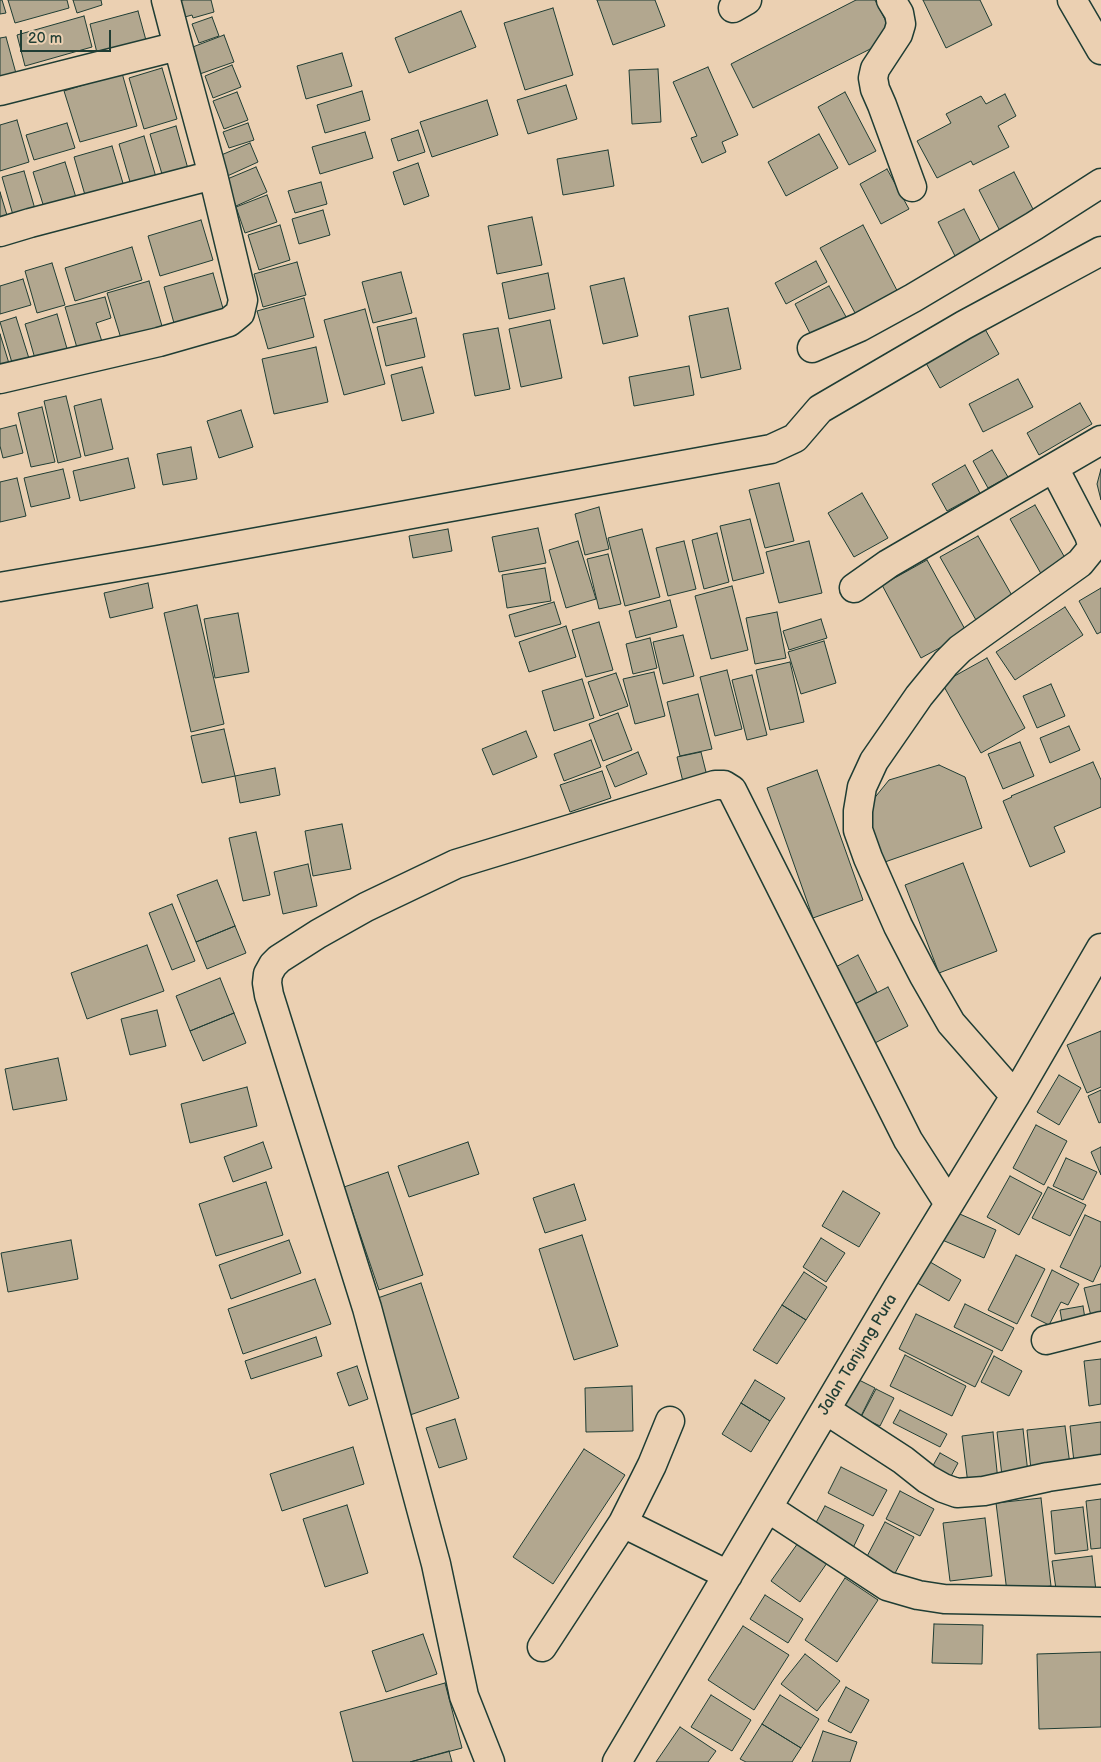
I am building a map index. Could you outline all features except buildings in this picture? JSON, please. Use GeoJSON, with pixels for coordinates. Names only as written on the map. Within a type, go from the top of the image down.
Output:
{"type":"FeatureCollection","features":[{"type":"Feature","properties":{"kind":"street"},"geometry":{"type":"LineString","coordinates":[[0,379],[159,342],[229,322],[240,313],[243,300],[213,175],[166,0]]}},
{"type":"Feature","properties":{"kind":"street"},"geometry":{"type":"LineString","coordinates":[[891,0],[902,24],[898,34],[875,70],[873,78],[874,89],[882,105],[912,188]]}},
{"type":"Feature","properties":{"kind":"street"},"geometry":{"type":"LineString","coordinates":[[1072,0],[1101,50]]}},
{"type":"Feature","properties":{"kind":"street"},"geometry":{"type":"LineString","coordinates":[[0,91],[178,46]]}},
{"type":"Feature","properties":{"kind":"street"},"geometry":{"type":"LineString","coordinates":[[0,232],[213,175]]}},
{"type":"Feature","properties":{"kind":"street"},"geometry":{"type":"LineString","coordinates":[[812,348],[860,327],[920,294],[1034,226],[1101,183]]}},
{"type":"Feature","properties":{"kind":"street"},"geometry":{"type":"LineString","coordinates":[[0,587],[771,448],[795,438],[820,409],[964,326],[1101,251]]}},
{"type":"Feature","properties":{"kind":"street"},"geometry":{"type":"LineString","coordinates":[[854,588],[888,564],[1101,440]]}},
{"type":"Feature","properties":{"kind":"street"},"geometry":{"type":"LineString","coordinates":[[1015,1096],[951,1023],[924,976],[898,926],[868,858],[858,830],[858,811],[862,787],[874,761],[919,696],[946,663],[960,648],[1080,563],[1092,547],[1090,535],[1054,468]]}},
{"type":"Feature","properties":{"kind":"street"},"geometry":{"type":"LineString","coordinates":[[490,1762],[464,1696],[436,1564],[367,1308],[269,995],[268,974],[273,965],[279,959],[318,934],[366,907],[456,864],[715,785],[724,785],[732,790],[908,1140],[949,1204]]}},
{"type":"Feature","properties":{"kind":"street","name":"Jalan Tanjung Pura"},"geometry":{"type":"LineString","coordinates":[[616,1762],[1015,1096],[1101,948]]}},
{"type":"Feature","properties":{"kind":"street"},"geometry":{"type":"LineString","coordinates":[[1046,1340],[1101,1326]]}},
{"type":"Feature","properties":{"kind":"street"},"geometry":{"type":"LineString","coordinates":[[826,1410],[942,1488],[957,1493],[984,1491],[1048,1477],[1101,1469]]}},
{"type":"Feature","properties":{"kind":"street"},"geometry":{"type":"LineString","coordinates":[[542,1647],[623,1523],[652,1465],[670,1421]]}},
{"type":"Feature","properties":{"kind":"street"},"geometry":{"type":"LineString","coordinates":[[768,1508],[887,1586],[918,1595],[944,1599],[1101,1602]]}},
{"type":"Feature","properties":{"kind":"street"},"geometry":{"type":"LineString","coordinates":[[623,1523],[728,1575]]}}]}
